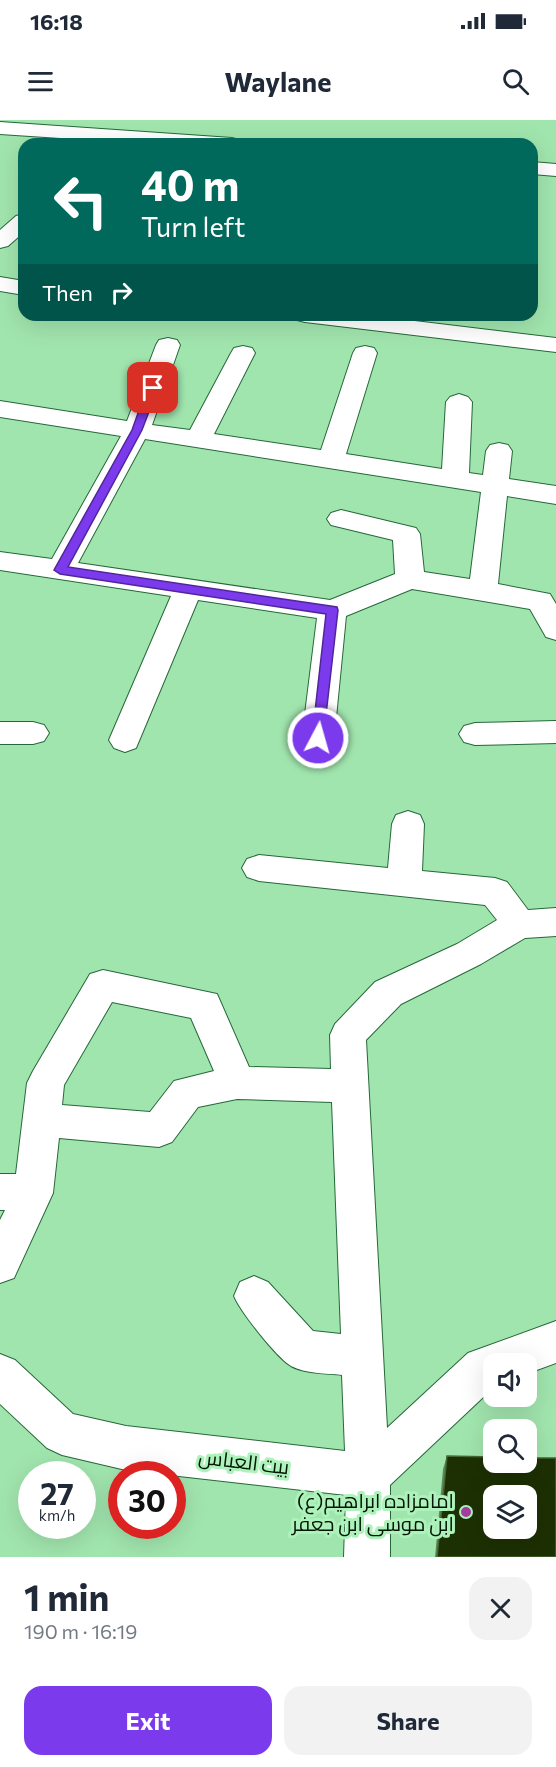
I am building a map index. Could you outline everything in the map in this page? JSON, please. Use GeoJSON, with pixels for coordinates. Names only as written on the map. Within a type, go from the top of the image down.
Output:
{"type":"FeatureCollection","features":[{"type":"Feature","properties":{"kind":"street"},"geometry":{"type":"LineString","coordinates":[[0,128],[162,138]]}},
{"type":"Feature","properties":{"kind":"street"},"geometry":{"type":"LineString","coordinates":[[538,168],[556,170]]}},
{"type":"Feature","properties":{"kind":"street"},"geometry":{"type":"LineString","coordinates":[[0,241],[18,226]]}},
{"type":"Feature","properties":{"kind":"street"},"geometry":{"type":"LineString","coordinates":[[0,284],[18,287]]}},
{"type":"Feature","properties":{"kind":"street"},"geometry":{"type":"LineString","coordinates":[[355,321],[556,345]]}},
{"type":"Feature","properties":{"kind":"street"},"geometry":{"type":"LineString","coordinates":[[60,570],[137,430],[168,345]]}},
{"type":"Feature","properties":{"kind":"street"},"geometry":{"type":"LineString","coordinates":[[198,440],[243,353]]}},
{"type":"Feature","properties":{"kind":"street"},"geometry":{"type":"LineString","coordinates":[[331,460],[364,353]]}},
{"type":"Feature","properties":{"kind":"street"},"geometry":{"type":"LineString","coordinates":[[455,479],[459,402]]}},
{"type":"Feature","properties":{"kind":"street"},"geometry":{"type":"LineString","coordinates":[[0,409],[556,495]]}},
{"type":"Feature","properties":{"kind":"street"},"geometry":{"type":"LineString","coordinates":[[483,591],[499,451]]}},
{"type":"Feature","properties":{"kind":"street"},"geometry":{"type":"LineString","coordinates":[[341,519],[406,534],[410,579]]}},
{"type":"Feature","properties":{"kind":"street"},"geometry":{"type":"LineString","coordinates":[[0,561],[332,610],[410,579],[540,601],[556,630]]}},
{"type":"Feature","properties":{"kind":"street"},"geometry":{"type":"LineString","coordinates":[[126,740],[188,589]]}},
{"type":"Feature","properties":{"kind":"street"},"geometry":{"type":"LineString","coordinates":[[318,738],[332,610]]}},
{"type":"Feature","properties":{"kind":"street"},"geometry":{"type":"LineString","coordinates":[[475,734],[556,732]]}},
{"type":"Feature","properties":{"kind":"street"},"geometry":{"type":"LineString","coordinates":[[0,733],[33,733]]}},
{"type":"Feature","properties":{"kind":"street"},"geometry":{"type":"LineString","coordinates":[[404,883],[408,824]]}},
{"type":"Feature","properties":{"kind":"street"},"geometry":{"type":"LineString","coordinates":[[259,868],[495,892],[519,924]]}},
{"type":"Feature","properties":{"kind":"street"},"geometry":{"type":"LineString","coordinates":[[367,1557],[368,1476],[348,1035],[388,993],[469,954],[519,924],[556,922]]}},
{"type":"Feature","properties":{"kind":"street"},"geometry":{"type":"LineString","coordinates":[[0,1264],[16,1192],[41,1120],[46,1083],[103,985],[204,1005],[237,1083]]}},
{"type":"Feature","properties":{"kind":"street"},"geometry":{"type":"LineString","coordinates":[[41,1120],[159,1130],[187,1094],[237,1083],[351,1086]]}},
{"type":"Feature","properties":{"kind":"street"},"geometry":{"type":"LineString","coordinates":[[254,1296],[303,1350],[362,1357]]}},
{"type":"Feature","properties":{"kind":"street"},"geometry":{"type":"LineString","coordinates":[[526,1353],[556,1342]]}},
{"type":"Feature","properties":{"kind":"street"},"geometry":{"type":"LineString","coordinates":[[368,1476],[483,1368]]}},
{"type":"Feature","properties":{"kind":"street","name":"بیت العباس"},"geometry":{"type":"LineString","coordinates":[[0,1375],[62,1433],[126,1448],[368,1476]]}},
{"type":"Feature","properties":{"kind":"building","name":"(ع)امامزاده ابراهیم ابن موسی ابن جعفر"},"geometry":{"type":"Polygon","coordinates":[[[447,1456],[483,1457],[483,1473],[537,1473],[537,1458],[556,1458],[556,1557],[437,1557],[447,1456]]]}},
{"type":"Feature","properties":{"kind":"place","name":"(ع)امامزاده ابراهیم ابن موسی ابن جعفر"},"geometry":{"type":"Point","coordinates":[466,1512]}},
{"type":"Feature","properties":{"kind":"route"},"geometry":{"type":"LineString","coordinates":[[153,388],[137,430],[60,570],[332,610],[318,738]]}}]}
